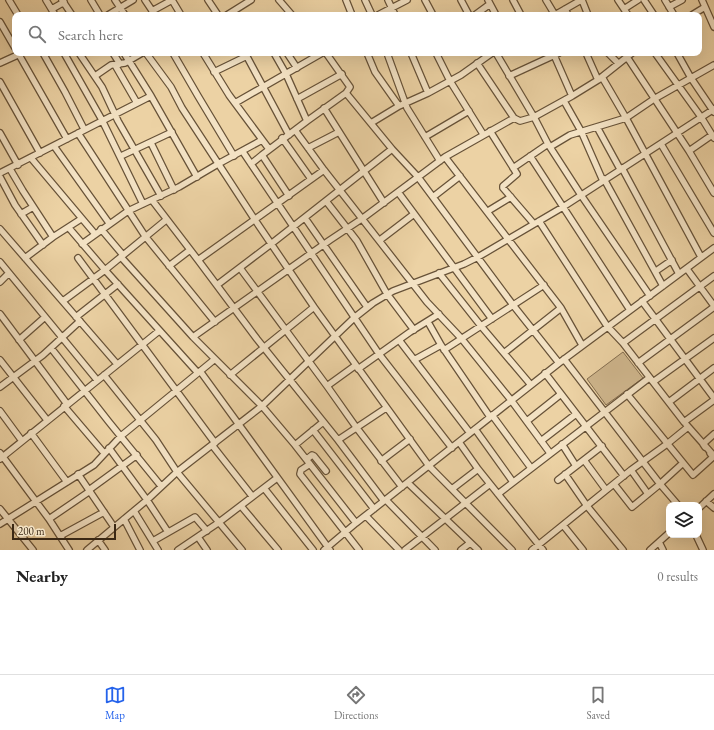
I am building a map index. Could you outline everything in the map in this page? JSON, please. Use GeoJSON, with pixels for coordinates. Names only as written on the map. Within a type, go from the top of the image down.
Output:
{"type":"FeatureCollection","features":[{"type":"Feature","properties":{"kind":"street"},"geometry":{"type":"LineString","coordinates":[[9,0],[16,12]]}},
{"type":"Feature","properties":{"kind":"street"},"geometry":{"type":"LineString","coordinates":[[46,0],[52,10],[63,1],[70,12]]}},
{"type":"Feature","properties":{"kind":"street"},"geometry":{"type":"LineString","coordinates":[[91,0],[98,12]]}},
{"type":"Feature","properties":{"kind":"street"},"geometry":{"type":"LineString","coordinates":[[116,0],[123,12]]}},
{"type":"Feature","properties":{"kind":"street"},"geometry":{"type":"LineString","coordinates":[[113,12],[132,0]]}},
{"type":"Feature","properties":{"kind":"street"},"geometry":{"type":"LineString","coordinates":[[145,0],[152,12]]}},
{"type":"Feature","properties":{"kind":"street"},"geometry":{"type":"LineString","coordinates":[[154,12],[172,0],[179,12]]}},
{"type":"Feature","properties":{"kind":"street"},"geometry":{"type":"LineString","coordinates":[[208,0],[216,12]]}},
{"type":"Feature","properties":{"kind":"street"},"geometry":{"type":"LineString","coordinates":[[280,1],[288,0]]}},
{"type":"Feature","properties":{"kind":"street"},"geometry":{"type":"LineString","coordinates":[[346,0],[351,12]]}},
{"type":"Feature","properties":{"kind":"street"},"geometry":{"type":"LineString","coordinates":[[365,0],[371,12]]}},
{"type":"Feature","properties":{"kind":"street"},"geometry":{"type":"LineString","coordinates":[[388,0],[394,12]]}},
{"type":"Feature","properties":{"kind":"street"},"geometry":{"type":"LineString","coordinates":[[384,12],[407,0]]}},
{"type":"Feature","properties":{"kind":"street"},"geometry":{"type":"LineString","coordinates":[[425,0],[430,12]]}},
{"type":"Feature","properties":{"kind":"street"},"geometry":{"type":"LineString","coordinates":[[461,0],[467,12]]}},
{"type":"Feature","properties":{"kind":"street"},"geometry":{"type":"LineString","coordinates":[[513,0],[519,12]]}},
{"type":"Feature","properties":{"kind":"street"},"geometry":{"type":"LineString","coordinates":[[546,0],[553,12]]}},
{"type":"Feature","properties":{"kind":"street"},"geometry":{"type":"LineString","coordinates":[[560,12],[581,0],[587,12]]}},
{"type":"Feature","properties":{"kind":"street"},"geometry":{"type":"LineString","coordinates":[[618,0],[626,12]]}},
{"type":"Feature","properties":{"kind":"street"},"geometry":{"type":"LineString","coordinates":[[624,9],[638,0]]}},
{"type":"Feature","properties":{"kind":"street"},"geometry":{"type":"LineString","coordinates":[[644,0],[652,12]]}},
{"type":"Feature","properties":{"kind":"street"},"geometry":{"type":"LineString","coordinates":[[665,0],[672,12]]}},
{"type":"Feature","properties":{"kind":"street"},"geometry":{"type":"LineString","coordinates":[[669,7],[682,0]]}},
{"type":"Feature","properties":{"kind":"street"},"geometry":{"type":"LineString","coordinates":[[702,0],[714,27]]}},
{"type":"Feature","properties":{"kind":"street"},"geometry":{"type":"LineString","coordinates":[[231,12],[247,1]]}},
{"type":"Feature","properties":{"kind":"street"},"geometry":{"type":"LineString","coordinates":[[280,1],[289,12]]}},
{"type":"Feature","properties":{"kind":"street"},"geometry":{"type":"LineString","coordinates":[[478,12],[489,1],[494,12]]}},
{"type":"Feature","properties":{"kind":"street"},"geometry":{"type":"LineString","coordinates":[[697,12],[706,7]]}},
{"type":"Feature","properties":{"kind":"street"},"geometry":{"type":"LineString","coordinates":[[0,22],[12,43]]}},
{"type":"Feature","properties":{"kind":"street"},"geometry":{"type":"LineString","coordinates":[[0,63],[15,56]]}},
{"type":"Feature","properties":{"kind":"street"},"geometry":{"type":"LineString","coordinates":[[20,56],[67,139]]}},
{"type":"Feature","properties":{"kind":"street"},"geometry":{"type":"LineString","coordinates":[[45,56],[84,130]]}},
{"type":"Feature","properties":{"kind":"street"},"geometry":{"type":"LineString","coordinates":[[66,56],[121,156],[143,204]]}},
{"type":"Feature","properties":{"kind":"street"},"geometry":{"type":"LineString","coordinates":[[81,56],[105,92],[115,114],[161,196]]}},
{"type":"Feature","properties":{"kind":"street"},"geometry":{"type":"LineString","coordinates":[[114,56],[137,103]]}},
{"type":"Feature","properties":{"kind":"street"},"geometry":{"type":"LineString","coordinates":[[126,56],[151,96],[197,177]]}},
{"type":"Feature","properties":{"kind":"street"},"geometry":{"type":"LineString","coordinates":[[95,76],[111,65],[123,64],[137,56]]}},
{"type":"Feature","properties":{"kind":"street"},"geometry":{"type":"LineString","coordinates":[[148,56],[171,88],[182,108],[288,270],[386,408],[429,466],[512,550]]}},
{"type":"Feature","properties":{"kind":"street"},"geometry":{"type":"LineString","coordinates":[[175,56],[234,156]]}},
{"type":"Feature","properties":{"kind":"street"},"geometry":{"type":"LineString","coordinates":[[205,56],[235,103],[269,149]]}},
{"type":"Feature","properties":{"kind":"street"},"geometry":{"type":"LineString","coordinates":[[214,72],[242,56]]}},
{"type":"Feature","properties":{"kind":"street"},"geometry":{"type":"LineString","coordinates":[[247,56],[289,135]]}},
{"type":"Feature","properties":{"kind":"street"},"geometry":{"type":"LineString","coordinates":[[276,56],[286,74],[307,121]]}},
{"type":"Feature","properties":{"kind":"street"},"geometry":{"type":"LineString","coordinates":[[289,56],[297,68]]}},
{"type":"Feature","properties":{"kind":"street"},"geometry":{"type":"LineString","coordinates":[[235,103],[264,88],[317,56]]}},
{"type":"Feature","properties":{"kind":"street"},"geometry":{"type":"LineString","coordinates":[[251,164],[282,138],[289,135],[346,93],[350,87],[328,56]]}},
{"type":"Feature","properties":{"kind":"street"},"geometry":{"type":"LineString","coordinates":[[368,56],[375,72],[399,106]]}},
{"type":"Feature","properties":{"kind":"street"},"geometry":{"type":"LineString","coordinates":[[388,56],[406,103],[425,137],[443,159],[460,176],[544,285],[561,308],[582,345]]}},
{"type":"Feature","properties":{"kind":"street"},"geometry":{"type":"LineString","coordinates":[[412,56],[428,93]]}},
{"type":"Feature","properties":{"kind":"street"},"geometry":{"type":"LineString","coordinates":[[438,56],[450,81],[483,134]]}},
{"type":"Feature","properties":{"kind":"street"},"geometry":{"type":"LineString","coordinates":[[371,124],[399,106],[428,93],[466,72],[487,56]]}},
{"type":"Feature","properties":{"kind":"street"},"geometry":{"type":"LineString","coordinates":[[498,56],[534,117],[549,146],[650,296]]}},
{"type":"Feature","properties":{"kind":"street"},"geometry":{"type":"LineString","coordinates":[[509,76],[553,56]]}},
{"type":"Feature","properties":{"kind":"street"},"geometry":{"type":"LineString","coordinates":[[558,56],[572,96]]}},
{"type":"Feature","properties":{"kind":"street"},"geometry":{"type":"LineString","coordinates":[[588,56],[626,118],[702,257]]}},
{"type":"Feature","properties":{"kind":"street"},"geometry":{"type":"LineString","coordinates":[[611,56],[618,63]]}},
{"type":"Feature","properties":{"kind":"street"},"geometry":{"type":"LineString","coordinates":[[657,56],[701,117],[713,137],[689,151]]}},
{"type":"Feature","properties":{"kind":"street"},"geometry":{"type":"LineString","coordinates":[[88,550],[147,500],[176,472],[262,406],[367,307],[387,294],[478,257],[563,207],[714,110],[691,78],[679,56]]}},
{"type":"Feature","properties":{"kind":"street"},"geometry":{"type":"LineString","coordinates":[[478,63],[514,118],[520,121],[534,117],[564,101],[600,78],[627,57],[689,151],[714,194]]}},
{"type":"Feature","properties":{"kind":"street"},"geometry":{"type":"LineString","coordinates":[[513,168],[530,156],[581,131],[626,118],[654,99],[714,65]]}},
{"type":"Feature","properties":{"kind":"street"},"geometry":{"type":"LineString","coordinates":[[297,99],[342,74]]}},
{"type":"Feature","properties":{"kind":"street"},"geometry":{"type":"LineString","coordinates":[[0,82],[40,154]]}},
{"type":"Feature","properties":{"kind":"street"},"geometry":{"type":"LineString","coordinates":[[346,93],[392,149],[418,177],[513,305],[533,330],[605,411],[675,502]]}},
{"type":"Feature","properties":{"kind":"street"},"geometry":{"type":"LineString","coordinates":[[0,173],[40,154],[102,120],[151,96]]}},
{"type":"Feature","properties":{"kind":"street"},"geometry":{"type":"LineString","coordinates":[[564,101],[581,131],[603,180],[656,271],[663,286]]}},
{"type":"Feature","properties":{"kind":"street"},"geometry":{"type":"LineString","coordinates":[[324,108],[384,203]]}},
{"type":"Feature","properties":{"kind":"street"},"geometry":{"type":"LineString","coordinates":[[425,137],[469,111]]}},
{"type":"Feature","properties":{"kind":"street"},"geometry":{"type":"LineString","coordinates":[[194,337],[323,244],[384,203],[443,159],[483,134],[514,118]]}},
{"type":"Feature","properties":{"kind":"street"},"geometry":{"type":"LineString","coordinates":[[597,126],[680,274]]}},
{"type":"Feature","properties":{"kind":"street"},"geometry":{"type":"LineString","coordinates":[[295,130],[324,170],[363,218],[427,302],[461,338],[511,400],[550,454]]}},
{"type":"Feature","properties":{"kind":"street"},"geometry":{"type":"LineString","coordinates":[[490,130],[516,175],[503,187],[511,197],[537,222],[607,326],[623,342],[651,380],[713,457],[692,475],[627,394]]}},
{"type":"Feature","properties":{"kind":"street"},"geometry":{"type":"LineString","coordinates":[[121,156],[172,132]]}},
{"type":"Feature","properties":{"kind":"street"},"geometry":{"type":"LineString","coordinates":[[308,148],[339,132]]}},
{"type":"Feature","properties":{"kind":"street"},"geometry":{"type":"LineString","coordinates":[[0,133],[18,165]]}},
{"type":"Feature","properties":{"kind":"street"},"geometry":{"type":"LineString","coordinates":[[78,133],[145,236],[215,322]]}},
{"type":"Feature","properties":{"kind":"street"},"geometry":{"type":"LineString","coordinates":[[282,138],[311,180]]}},
{"type":"Feature","properties":{"kind":"street"},"geometry":{"type":"LineString","coordinates":[[82,244],[109,223],[128,211],[174,190],[262,140]]}},
{"type":"Feature","properties":{"kind":"street"},"geometry":{"type":"LineString","coordinates":[[151,143],[174,190]]}},
{"type":"Feature","properties":{"kind":"street"},"geometry":{"type":"LineString","coordinates":[[661,144],[714,233]]}},
{"type":"Feature","properties":{"kind":"street"},"geometry":{"type":"LineString","coordinates":[[54,146],[109,223]]}},
{"type":"Feature","properties":{"kind":"street"},"geometry":{"type":"LineString","coordinates":[[216,285],[240,268],[392,149]]}},
{"type":"Feature","properties":{"kind":"street"},"geometry":{"type":"LineString","coordinates":[[243,152],[310,254],[379,354],[452,448]]}},
{"type":"Feature","properties":{"kind":"street"},"geometry":{"type":"LineString","coordinates":[[262,155],[289,196]]}},
{"type":"Feature","properties":{"kind":"street"},"geometry":{"type":"LineString","coordinates":[[530,156],[630,310]]}},
{"type":"Feature","properties":{"kind":"street"},"geometry":{"type":"LineString","coordinates":[[31,158],[94,234]]}},
{"type":"Feature","properties":{"kind":"street"},"geometry":{"type":"LineString","coordinates":[[10,169],[53,237]]}},
{"type":"Feature","properties":{"kind":"street"},"geometry":{"type":"LineString","coordinates":[[198,260],[324,170]]}},
{"type":"Feature","properties":{"kind":"street"},"geometry":{"type":"LineString","coordinates":[[433,197],[460,176]]}},
{"type":"Feature","properties":{"kind":"street"},"geometry":{"type":"LineString","coordinates":[[0,177],[10,197],[43,245]]}},
{"type":"Feature","properties":{"kind":"street"},"geometry":{"type":"LineString","coordinates":[[398,192],[492,318]]}},
{"type":"Feature","properties":{"kind":"street"},"geometry":{"type":"LineString","coordinates":[[488,211],[511,197]]}},
{"type":"Feature","properties":{"kind":"street"},"geometry":{"type":"LineString","coordinates":[[152,200],[264,348],[385,500],[435,550]]}},
{"type":"Feature","properties":{"kind":"street"},"geometry":{"type":"LineString","coordinates":[[326,200],[360,247],[387,294],[414,330]]}},
{"type":"Feature","properties":{"kind":"street"},"geometry":{"type":"LineString","coordinates":[[21,214],[33,207]]}},
{"type":"Feature","properties":{"kind":"street"},"geometry":{"type":"LineString","coordinates":[[380,240],[414,214]]}},
{"type":"Feature","properties":{"kind":"street"},"geometry":{"type":"LineString","coordinates":[[304,218],[367,307]]}},
{"type":"Feature","properties":{"kind":"street"},"geometry":{"type":"LineString","coordinates":[[25,258],[53,237],[81,219]]}},
{"type":"Feature","properties":{"kind":"street"},"geometry":{"type":"LineString","coordinates":[[63,301],[105,270],[166,220]]}},
{"type":"Feature","properties":{"kind":"street"},"geometry":{"type":"LineString","coordinates":[[69,228],[159,331],[199,372],[327,549],[356,523],[511,400],[607,326],[642,302],[714,248]]}},
{"type":"Feature","properties":{"kind":"street"},"geometry":{"type":"LineString","coordinates":[[0,229],[118,364]]}},
{"type":"Feature","properties":{"kind":"street"},"geometry":{"type":"LineString","coordinates":[[101,229],[122,256],[194,337],[262,406],[295,445],[356,523]]}},
{"type":"Feature","properties":{"kind":"street"},"geometry":{"type":"LineString","coordinates":[[169,266],[190,250]]}},
{"type":"Feature","properties":{"kind":"street"},"geometry":{"type":"LineString","coordinates":[[78,258],[177,390],[252,496]]}},
{"type":"Feature","properties":{"kind":"street"},"geometry":{"type":"LineString","coordinates":[[656,271],[672,260]]}},
{"type":"Feature","properties":{"kind":"street"},"geometry":{"type":"LineString","coordinates":[[0,262],[98,380]]}},
{"type":"Feature","properties":{"kind":"street"},"geometry":{"type":"LineString","coordinates":[[240,268],[328,386],[381,461],[402,487]]}},
{"type":"Feature","properties":{"kind":"street"},"geometry":{"type":"LineString","coordinates":[[638,363],[714,306],[687,269]]}},
{"type":"Feature","properties":{"kind":"street"},"geometry":{"type":"LineString","coordinates":[[0,282],[9,273]]}},
{"type":"Feature","properties":{"kind":"street"},"geometry":{"type":"LineString","coordinates":[[439,273],[531,385]]}},
{"type":"Feature","properties":{"kind":"street"},"geometry":{"type":"LineString","coordinates":[[623,342],[714,276]]}},
{"type":"Feature","properties":{"kind":"street"},"geometry":{"type":"LineString","coordinates":[[0,387],[51,348],[104,294],[118,284]]}},
{"type":"Feature","properties":{"kind":"street"},"geometry":{"type":"LineString","coordinates":[[414,360],[461,338],[544,285]]}},
{"type":"Feature","properties":{"kind":"street"},"geometry":{"type":"LineString","coordinates":[[532,550],[631,470],[667,444],[686,424],[714,399],[642,302]]}},
{"type":"Feature","properties":{"kind":"street"},"geometry":{"type":"LineString","coordinates":[[230,375],[314,307]]}},
{"type":"Feature","properties":{"kind":"street"},"geometry":{"type":"LineString","coordinates":[[504,353],[561,308]]}},
{"type":"Feature","properties":{"kind":"street"},"geometry":{"type":"LineString","coordinates":[[0,314],[66,405],[104,453]]}},
{"type":"Feature","properties":{"kind":"street"},"geometry":{"type":"LineString","coordinates":[[328,386],[439,314]]}},
{"type":"Feature","properties":{"kind":"street"},"geometry":{"type":"LineString","coordinates":[[19,340],[45,317]]}},
{"type":"Feature","properties":{"kind":"street"},"geometry":{"type":"LineString","coordinates":[[428,322],[442,347],[491,416],[531,468]]}},
{"type":"Feature","properties":{"kind":"street"},"geometry":{"type":"LineString","coordinates":[[69,550],[36,501],[1,456],[22,441],[159,331]]}},
{"type":"Feature","properties":{"kind":"street"},"geometry":{"type":"LineString","coordinates":[[498,494],[627,394],[685,360],[714,338]]}},
{"type":"Feature","properties":{"kind":"street"},"geometry":{"type":"LineString","coordinates":[[399,340],[513,482]]}},
{"type":"Feature","properties":{"kind":"street"},"geometry":{"type":"LineString","coordinates":[[51,348],[162,486]]}},
{"type":"Feature","properties":{"kind":"street"},"geometry":{"type":"LineString","coordinates":[[0,524],[94,464],[121,436],[215,359]]}},
{"type":"Feature","properties":{"kind":"street"},"geometry":{"type":"LineString","coordinates":[[0,360],[47,420]]}},
{"type":"Feature","properties":{"kind":"street"},"geometry":{"type":"LineString","coordinates":[[669,402],[714,368]]}},
{"type":"Feature","properties":{"kind":"street"},"geometry":{"type":"LineString","coordinates":[[546,373],[624,476]]}},
{"type":"Feature","properties":{"kind":"street"},"geometry":{"type":"LineString","coordinates":[[104,375],[156,440],[176,472],[242,550]]}},
{"type":"Feature","properties":{"kind":"street"},"geometry":{"type":"LineString","coordinates":[[527,421],[561,394]]}},
{"type":"Feature","properties":{"kind":"street"},"geometry":{"type":"LineString","coordinates":[[338,440],[386,408]]}},
{"type":"Feature","properties":{"kind":"street"},"geometry":{"type":"LineString","coordinates":[[0,411],[22,441]]}},
{"type":"Feature","properties":{"kind":"street"},"geometry":{"type":"LineString","coordinates":[[541,441],[576,414]]}},
{"type":"Feature","properties":{"kind":"street"},"geometry":{"type":"LineString","coordinates":[[295,445],[323,422]]}},
{"type":"Feature","properties":{"kind":"street"},"geometry":{"type":"LineString","coordinates":[[313,430],[374,509]]}},
{"type":"Feature","properties":{"kind":"street"},"geometry":{"type":"LineString","coordinates":[[31,433],[67,482]]}},
{"type":"Feature","properties":{"kind":"street"},"geometry":{"type":"LineString","coordinates":[[702,444],[714,434]]}},
{"type":"Feature","properties":{"kind":"street"},"geometry":{"type":"LineString","coordinates":[[381,461],[410,440]]}},
{"type":"Feature","properties":{"kind":"street"},"geometry":{"type":"LineString","coordinates":[[459,442],[478,469],[543,550]]}},
{"type":"Feature","properties":{"kind":"street"},"geometry":{"type":"LineString","coordinates":[[562,444],[576,466]]}},
{"type":"Feature","properties":{"kind":"street"},"geometry":{"type":"LineString","coordinates":[[702,444],[714,456]]}},
{"type":"Feature","properties":{"kind":"street"},"geometry":{"type":"LineString","coordinates":[[558,480],[602,446]]}},
{"type":"Feature","properties":{"kind":"street"},"geometry":{"type":"LineString","coordinates":[[109,448],[123,465],[168,532]]}},
{"type":"Feature","properties":{"kind":"street"},"geometry":{"type":"LineString","coordinates":[[49,519],[137,455]]}},
{"type":"Feature","properties":{"kind":"street"},"geometry":{"type":"LineString","coordinates":[[326,471],[312,455],[301,470],[300,474],[360,550]]}},
{"type":"Feature","properties":{"kind":"street"},"geometry":{"type":"LineString","coordinates":[[584,460],[606,490]]}},
{"type":"Feature","properties":{"kind":"street"},"geometry":{"type":"LineString","coordinates":[[614,484],[632,507],[683,463]]}},
{"type":"Feature","properties":{"kind":"street"},"geometry":{"type":"LineString","coordinates":[[452,489],[478,469]]}},
{"type":"Feature","properties":{"kind":"street"},"geometry":{"type":"LineString","coordinates":[[631,470],[648,494]]}},
{"type":"Feature","properties":{"kind":"street"},"geometry":{"type":"LineString","coordinates":[[78,474],[114,527]]}},
{"type":"Feature","properties":{"kind":"street"},"geometry":{"type":"LineString","coordinates":[[565,474],[623,550]]}},
{"type":"Feature","properties":{"kind":"street"},"geometry":{"type":"LineString","coordinates":[[178,550],[218,523],[277,478]]}},
{"type":"Feature","properties":{"kind":"street"},"geometry":{"type":"LineString","coordinates":[[408,483],[478,550]]}},
{"type":"Feature","properties":{"kind":"street"},"geometry":{"type":"LineString","coordinates":[[405,550],[490,484]]}},
{"type":"Feature","properties":{"kind":"street"},"geometry":{"type":"LineString","coordinates":[[264,488],[313,550]]}},
{"type":"Feature","properties":{"kind":"street"},"geometry":{"type":"LineString","coordinates":[[702,505],[714,494]]}},
{"type":"Feature","properties":{"kind":"street"},"geometry":{"type":"LineString","coordinates":[[706,501],[714,508]]}},
{"type":"Feature","properties":{"kind":"street"},"geometry":{"type":"LineString","coordinates":[[241,506],[278,550]]}},
{"type":"Feature","properties":{"kind":"street"},"geometry":{"type":"LineString","coordinates":[[0,509],[33,550]]}},
{"type":"Feature","properties":{"kind":"street"},"geometry":{"type":"LineString","coordinates":[[134,511],[158,550]]}},
{"type":"Feature","properties":{"kind":"street"},"geometry":{"type":"LineString","coordinates":[[60,536],[104,512]]}},
{"type":"Feature","properties":{"kind":"street"},"geometry":{"type":"LineString","coordinates":[[366,516],[399,550]]}},
{"type":"Feature","properties":{"kind":"street"},"geometry":{"type":"LineString","coordinates":[[153,541],[195,517],[207,531]]}},
{"type":"Feature","properties":{"kind":"street"},"geometry":{"type":"LineString","coordinates":[[124,519],[140,550]]}},
{"type":"Feature","properties":{"kind":"street"},"geometry":{"type":"LineString","coordinates":[[563,525],[583,550]]}},
{"type":"Feature","properties":{"kind":"street"},"geometry":{"type":"LineString","coordinates":[[650,550],[666,536]]}},
{"type":"Feature","properties":{"kind":"street"},"geometry":{"type":"LineString","coordinates":[[198,537],[207,550]]}},
{"type":"Feature","properties":{"kind":"street"},"geometry":{"type":"LineString","coordinates":[[697,538],[703,550]]}},
{"type":"Feature","properties":{"kind":"street"},"geometry":{"type":"LineString","coordinates":[[98,540],[105,550]]}},
{"type":"Feature","properties":{"kind":"street"},"geometry":{"type":"LineString","coordinates":[[660,542],[663,550]]}},
{"type":"Feature","properties":{"kind":"street"},"geometry":{"type":"LineString","coordinates":[[462,550],[470,543]]}},
{"type":"Feature","properties":{"kind":"shaded area"},"geometry":{"type":"Polygon","coordinates":[[[623,352],[643,378],[606,405],[587,379],[623,352]]]}}]}
